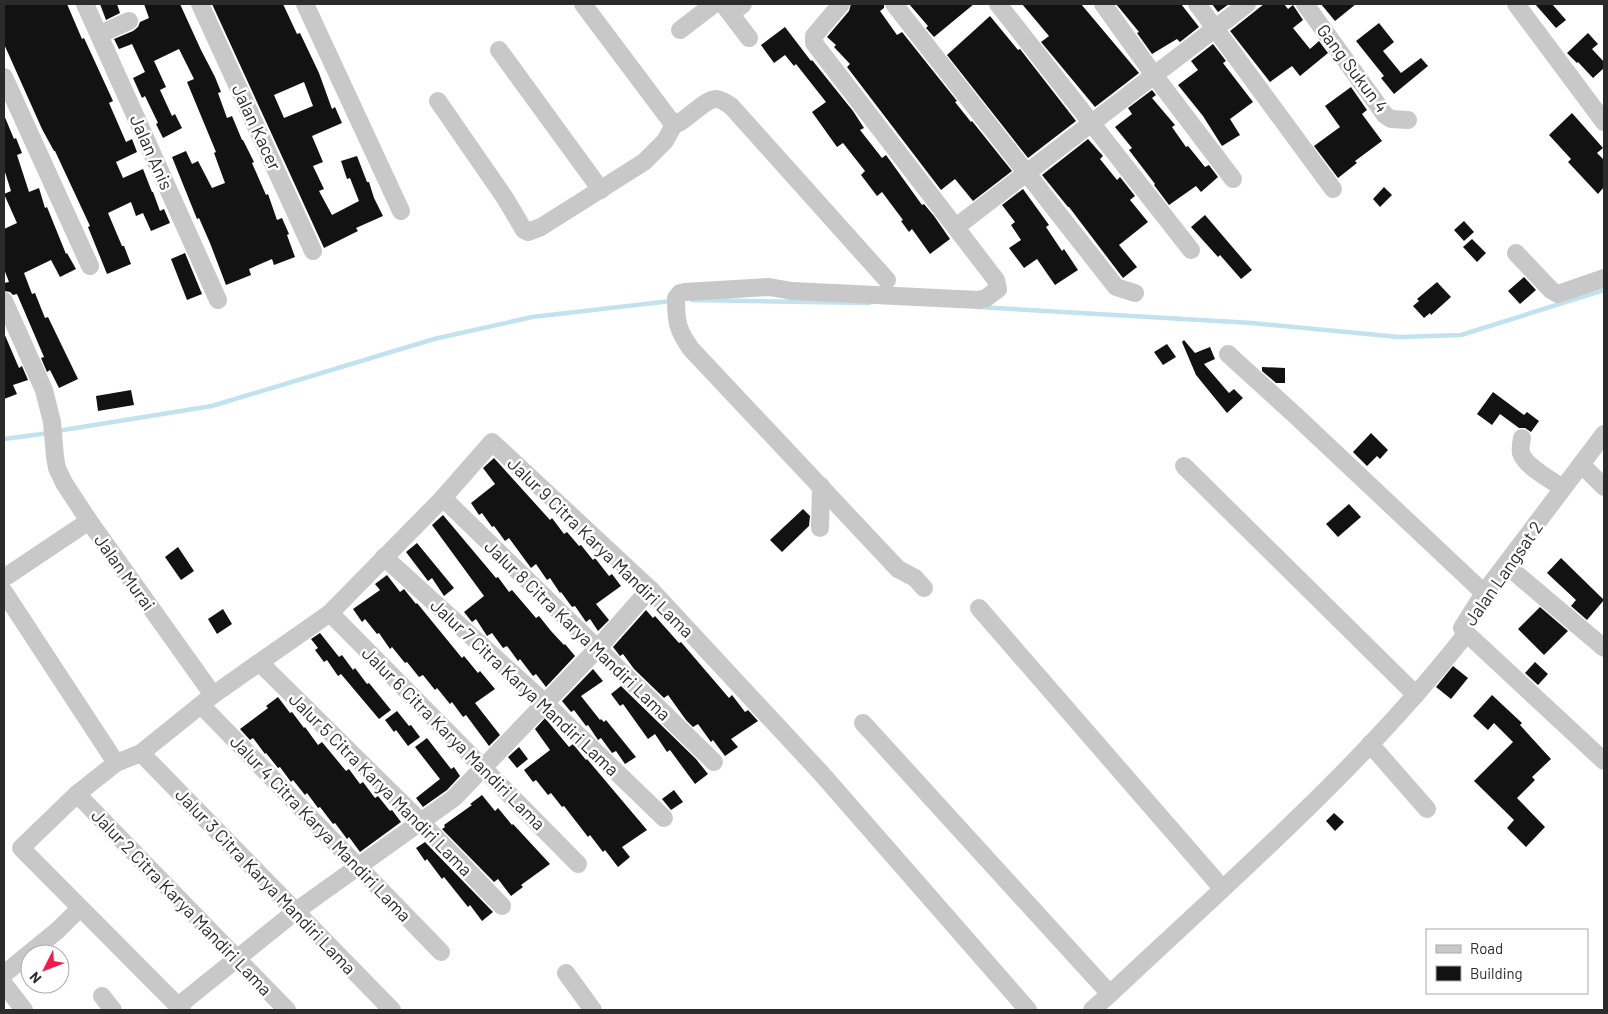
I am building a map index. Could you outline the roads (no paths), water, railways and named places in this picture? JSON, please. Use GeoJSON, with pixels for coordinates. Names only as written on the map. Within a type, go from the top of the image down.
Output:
{"type":"FeatureCollection","features":[{"type":"Feature","properties":{"kind":"street","name":"Jalan Anis"},"geometry":{"type":"LineString","coordinates":[[85,4],[218,300]]}},
{"type":"Feature","properties":{"kind":"street","name":"Jalan Kacer"},"geometry":{"type":"LineString","coordinates":[[200,4],[313,251]]}},
{"type":"Feature","properties":{"kind":"street"},"geometry":{"type":"LineString","coordinates":[[306,4],[401,211]]}},
{"type":"Feature","properties":{"kind":"street"},"geometry":{"type":"LineString","coordinates":[[583,4],[670,120],[679,124],[708,102],[716,99],[724,101],[887,280]]}},
{"type":"Feature","properties":{"kind":"street"},"geometry":{"type":"LineString","coordinates":[[680,30],[714,4]]}},
{"type":"Feature","properties":{"kind":"street"},"geometry":{"type":"LineString","coordinates":[[841,4],[814,36],[814,43],[956,227],[998,285],[997,291],[979,300],[792,291],[769,287],[680,293],[676,306],[680,333],[691,349],[898,569],[914,578],[924,588]]}},
{"type":"Feature","properties":{"kind":"street"},"geometry":{"type":"LineString","coordinates":[[894,4],[1116,287],[1134,293]]}},
{"type":"Feature","properties":{"kind":"street"},"geometry":{"type":"LineString","coordinates":[[998,4],[1191,250]]}},
{"type":"Feature","properties":{"kind":"street"},"geometry":{"type":"LineString","coordinates":[[1103,4],[1154,75],[1234,179]]}},
{"type":"Feature","properties":{"kind":"street"},"geometry":{"type":"LineString","coordinates":[[1197,4],[1333,189]]}},
{"type":"Feature","properties":{"kind":"street"},"geometry":{"type":"LineString","coordinates":[[956,227],[1247,4]]}},
{"type":"Feature","properties":{"kind":"street","name":"Gang Sukun 4"},"geometry":{"type":"LineString","coordinates":[[1305,4],[1385,115],[1391,118],[1408,120]]}},
{"type":"Feature","properties":{"kind":"street"},"geometry":{"type":"LineString","coordinates":[[1516,4],[1604,122]]}},
{"type":"Feature","properties":{"kind":"street"},"geometry":{"type":"LineString","coordinates":[[732,7],[749,38]]}},
{"type":"Feature","properties":{"kind":"street"},"geometry":{"type":"LineString","coordinates":[[100,34],[129,21]]}},
{"type":"Feature","properties":{"kind":"street"},"geometry":{"type":"LineString","coordinates":[[499,50],[601,190]]}},
{"type":"Feature","properties":{"kind":"street"},"geometry":{"type":"LineString","coordinates":[[4,77],[90,266]]}},
{"type":"Feature","properties":{"kind":"street"},"geometry":{"type":"LineString","coordinates":[[438,101],[505,198],[524,230],[528,232],[541,227],[633,170],[654,153],[669,136],[676,123]]}},
{"type":"Feature","properties":{"kind":"street"},"geometry":{"type":"LineString","coordinates":[[1516,253],[1551,290],[1558,294],[1604,278]]}},
{"type":"Feature","properties":{"kind":"street","name":"Jalan Murai"},"geometry":{"type":"LineString","coordinates":[[4,301],[48,403],[57,468],[64,483],[207,700]]}},
{"type":"Feature","properties":{"kind":"street"},"geometry":{"type":"LineString","coordinates":[[1228,354],[1484,593]]}},
{"type":"Feature","properties":{"kind":"street","name":"Jalan Langsat 2"},"geometry":{"type":"LineString","coordinates":[[1604,434],[1484,593],[1462,628],[1466,634],[1604,761]]}},
{"type":"Feature","properties":{"kind":"street"},"geometry":{"type":"LineString","coordinates":[[1522,438],[1520,448],[1523,458],[1533,468],[1563,488]]}},
{"type":"Feature","properties":{"kind":"street","name":"Jalur 9 Citra Karya Mandiri Lama"},"geometry":{"type":"LineString","coordinates":[[442,498],[492,442],[650,589],[821,773],[1028,1010]]}},
{"type":"Feature","properties":{"kind":"street"},"geometry":{"type":"LineString","coordinates":[[1581,464],[1604,487]]}},
{"type":"Feature","properties":{"kind":"street"},"geometry":{"type":"LineString","coordinates":[[1184,466],[1416,695]]}},
{"type":"Feature","properties":{"kind":"street"},"geometry":{"type":"LineString","coordinates":[[820,528],[821,486]]}},
{"type":"Feature","properties":{"kind":"street"},"geometry":{"type":"LineString","coordinates":[[442,498],[330,613],[207,700],[141,753],[116,763],[77,794],[21,848],[180,1008],[237,958],[296,911],[454,798],[597,649],[650,589]]}},
{"type":"Feature","properties":{"kind":"street","name":"Jalur 8 Citra Karya Mandiri Lama"},"geometry":{"type":"LineString","coordinates":[[442,498],[714,762]]}},
{"type":"Feature","properties":{"kind":"street"},"geometry":{"type":"LineString","coordinates":[[4,578],[89,522]]}},
{"type":"Feature","properties":{"kind":"street","name":"Jalur 7 Citra Karya Mandiri Lama"},"geometry":{"type":"LineString","coordinates":[[384,557],[545,703],[664,818]]}},
{"type":"Feature","properties":{"kind":"street"},"geometry":{"type":"LineString","coordinates":[[1506,565],[1604,648]]}},
{"type":"Feature","properties":{"kind":"street"},"geometry":{"type":"LineString","coordinates":[[4,592],[116,763]]}},
{"type":"Feature","properties":{"kind":"street"},"geometry":{"type":"LineString","coordinates":[[979,608],[1222,888]]}},
{"type":"Feature","properties":{"kind":"street","name":"Jalur 6 Citra Karya Mandiri Lama"},"geometry":{"type":"LineString","coordinates":[[330,613],[578,864]]}},
{"type":"Feature","properties":{"kind":"street"},"geometry":{"type":"LineString","coordinates":[[1092,1010],[1325,791],[1416,695],[1466,634]]}},
{"type":"Feature","properties":{"kind":"street","name":"Jalur 5 Citra Karya Mandiri Lama"},"geometry":{"type":"LineString","coordinates":[[260,663],[502,906]]}},
{"type":"Feature","properties":{"kind":"street","name":"Jalur 4 Citra Karya Mandiri Lama"},"geometry":{"type":"LineString","coordinates":[[207,700],[359,867],[440,952]]}},
{"type":"Feature","properties":{"kind":"street"},"geometry":{"type":"LineString","coordinates":[[863,723],[1110,994]]}},
{"type":"Feature","properties":{"kind":"street"},"geometry":{"type":"LineString","coordinates":[[1370,744],[1427,809]]}},
{"type":"Feature","properties":{"kind":"street","name":"Jalur 3 Citra Karya Mandiri Lama"},"geometry":{"type":"LineString","coordinates":[[141,753],[392,1010]]}},
{"type":"Feature","properties":{"kind":"street","name":"Jalur 2 Citra Karya Mandiri Lama"},"geometry":{"type":"LineString","coordinates":[[77,794],[287,1010]]}},
{"type":"Feature","properties":{"kind":"street"},"geometry":{"type":"LineString","coordinates":[[4,974],[58,930],[80,908]]}},
{"type":"Feature","properties":{"kind":"street"},"geometry":{"type":"LineString","coordinates":[[566,973],[593,1010]]}},
{"type":"Feature","properties":{"kind":"street"},"geometry":{"type":"LineString","coordinates":[[4,984],[24,1010]]}},
{"type":"Feature","properties":{"kind":"street"},"geometry":{"type":"LineString","coordinates":[[102,996],[113,1010]]}},
{"type":"Feature","properties":{"kind":"waterway"},"geometry":{"type":"LineString","coordinates":[[979,307],[1252,323],[1399,337],[1461,335],[1604,290]]}},
{"type":"Feature","properties":{"kind":"waterway"},"geometry":{"type":"LineString","coordinates":[[692,300],[869,303]]}},
{"type":"Feature","properties":{"kind":"waterway"},"geometry":{"type":"LineString","coordinates":[[57,431],[212,406],[434,339],[532,317],[671,301]]}},
{"type":"Feature","properties":{"kind":"waterway"},"geometry":{"type":"LineString","coordinates":[[4,439],[49,433]]}}]}
